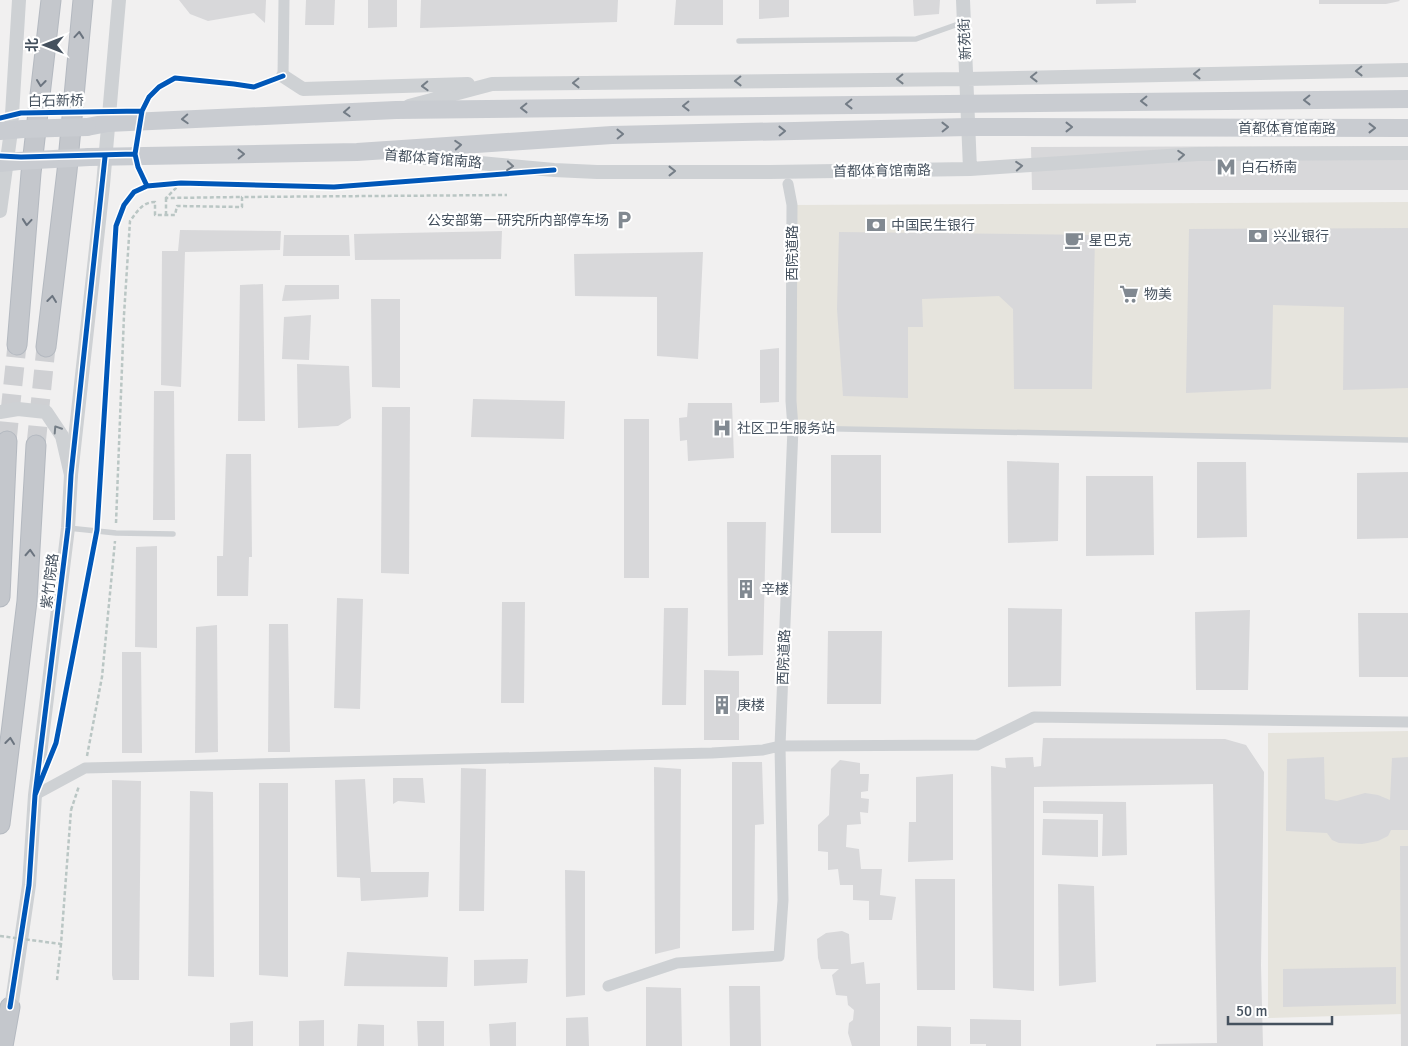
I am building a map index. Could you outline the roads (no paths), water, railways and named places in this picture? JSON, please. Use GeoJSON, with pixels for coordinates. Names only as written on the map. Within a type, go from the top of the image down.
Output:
{"type":"FeatureCollection","features":[{"type":"Feature","properties":{"kind":"highway"},"geometry":{"type":"LineString","coordinates":[[17,345],[14,165],[51,0]]}},
{"type":"Feature","properties":{"kind":"highway"},"geometry":{"type":"LineString","coordinates":[[46,347],[67,171],[83,0]]}},
{"type":"Feature","properties":{"kind":"highway"},"geometry":{"type":"LineString","coordinates":[[0,596],[8,441]]}},
{"type":"Feature","properties":{"kind":"highway","name":"紫竹院路"},"geometry":{"type":"LineString","coordinates":[[0,824],[27,602],[36,445]]}},
{"type":"Feature","properties":{"kind":"highway"},"geometry":{"type":"LineString","coordinates":[[3,1046],[10,1007]]}},
{"type":"Feature","properties":{"kind":"main road","name":"首都体育馆南路"},"geometry":{"type":"LineString","coordinates":[[11,130],[88,126],[108,123],[396,110],[1408,99]]}},
{"type":"Feature","properties":{"kind":"main road","name":"首都体育馆南路"},"geometry":{"type":"LineString","coordinates":[[14,165],[97,157],[357,152],[612,134],[968,126],[1408,128]]}},
{"type":"Feature","properties":{"kind":"street"},"geometry":{"type":"LineString","coordinates":[[0,211],[14,165],[11,130],[19,0]]}},
{"type":"Feature","properties":{"kind":"street","name":"紫竹院路"},"geometry":{"type":"LineString","coordinates":[[7,1046],[10,1007],[29,885],[35,796],[68,528],[97,157],[108,123],[119,0]]}},
{"type":"Feature","properties":{"kind":"street"},"geometry":{"type":"LineString","coordinates":[[284,0],[283,76],[303,89],[492,84]]}},
{"type":"Feature","properties":{"kind":"street","name":"新苑街"},"geometry":{"type":"LineString","coordinates":[[963,0],[970,169]]}},
{"type":"Feature","properties":{"kind":"street","name":"首都体育馆南路"},"geometry":{"type":"LineString","coordinates":[[396,110],[492,84],[967,79],[1408,70]]}},
{"type":"Feature","properties":{"kind":"street","name":"首都体育馆南路"},"geometry":{"type":"LineString","coordinates":[[357,152],[554,170],[598,172],[970,169],[1198,154],[1408,153]]}},
{"type":"Feature","properties":{"kind":"street","name":"西院道路"},"geometry":{"type":"LineString","coordinates":[[608,986],[678,963],[779,956],[783,900],[780,746],[793,428],[791,401],[792,205],[788,184]]}},
{"type":"Feature","properties":{"kind":"street"},"geometry":{"type":"LineString","coordinates":[[0,412],[18,408],[46,412],[62,436],[71,475]]}},
{"type":"Feature","properties":{"kind":"street"},"geometry":{"type":"LineString","coordinates":[[35,796],[85,768],[712,753],[764,750],[780,746],[977,745],[1034,716],[1408,722]]}},
{"type":"Feature","properties":{"kind":"lane"},"geometry":{"type":"LineString","coordinates":[[739,41],[916,39],[964,21]]}},
{"type":"Feature","properties":{"kind":"lane"},"geometry":{"type":"LineString","coordinates":[[793,428],[1408,440]]}},
{"type":"Feature","properties":{"kind":"lane"},"geometry":{"type":"LineString","coordinates":[[68,528],[116,533],[173,534]]}},
{"type":"Feature","properties":{"kind":"tunnel"},"geometry":{"type":"LineString","coordinates":[[7,441],[17,345]]}},
{"type":"Feature","properties":{"kind":"tunnel"},"geometry":{"type":"LineString","coordinates":[[36,445],[46,347]]}},
{"type":"Feature","properties":{"kind":"place","name":"白石桥南"},"geometry":{"type":"Point","coordinates":[1226,167]}},
{"type":"Feature","properties":{"kind":"place","name":"公安部第一研究所内部停车场"},"geometry":{"type":"Point","coordinates":[624,220]}},
{"type":"Feature","properties":{"kind":"place","name":"中国民生银行"},"geometry":{"type":"Point","coordinates":[876,225]}},
{"type":"Feature","properties":{"kind":"place","name":"兴业银行"},"geometry":{"type":"Point","coordinates":[1258,236]}},
{"type":"Feature","properties":{"kind":"place","name":"星巴克"},"geometry":{"type":"Point","coordinates":[1074,240]}},
{"type":"Feature","properties":{"kind":"place","name":"物美"},"geometry":{"type":"Point","coordinates":[1129,294]}},
{"type":"Feature","properties":{"kind":"place","name":"社区卫生服务站"},"geometry":{"type":"Point","coordinates":[722,428]}},
{"type":"Feature","properties":{"kind":"place","name":"辛楼"},"geometry":{"type":"Point","coordinates":[746,589]}},
{"type":"Feature","properties":{"kind":"place","name":"庚楼"},"geometry":{"type":"Point","coordinates":[722,705]}}]}
